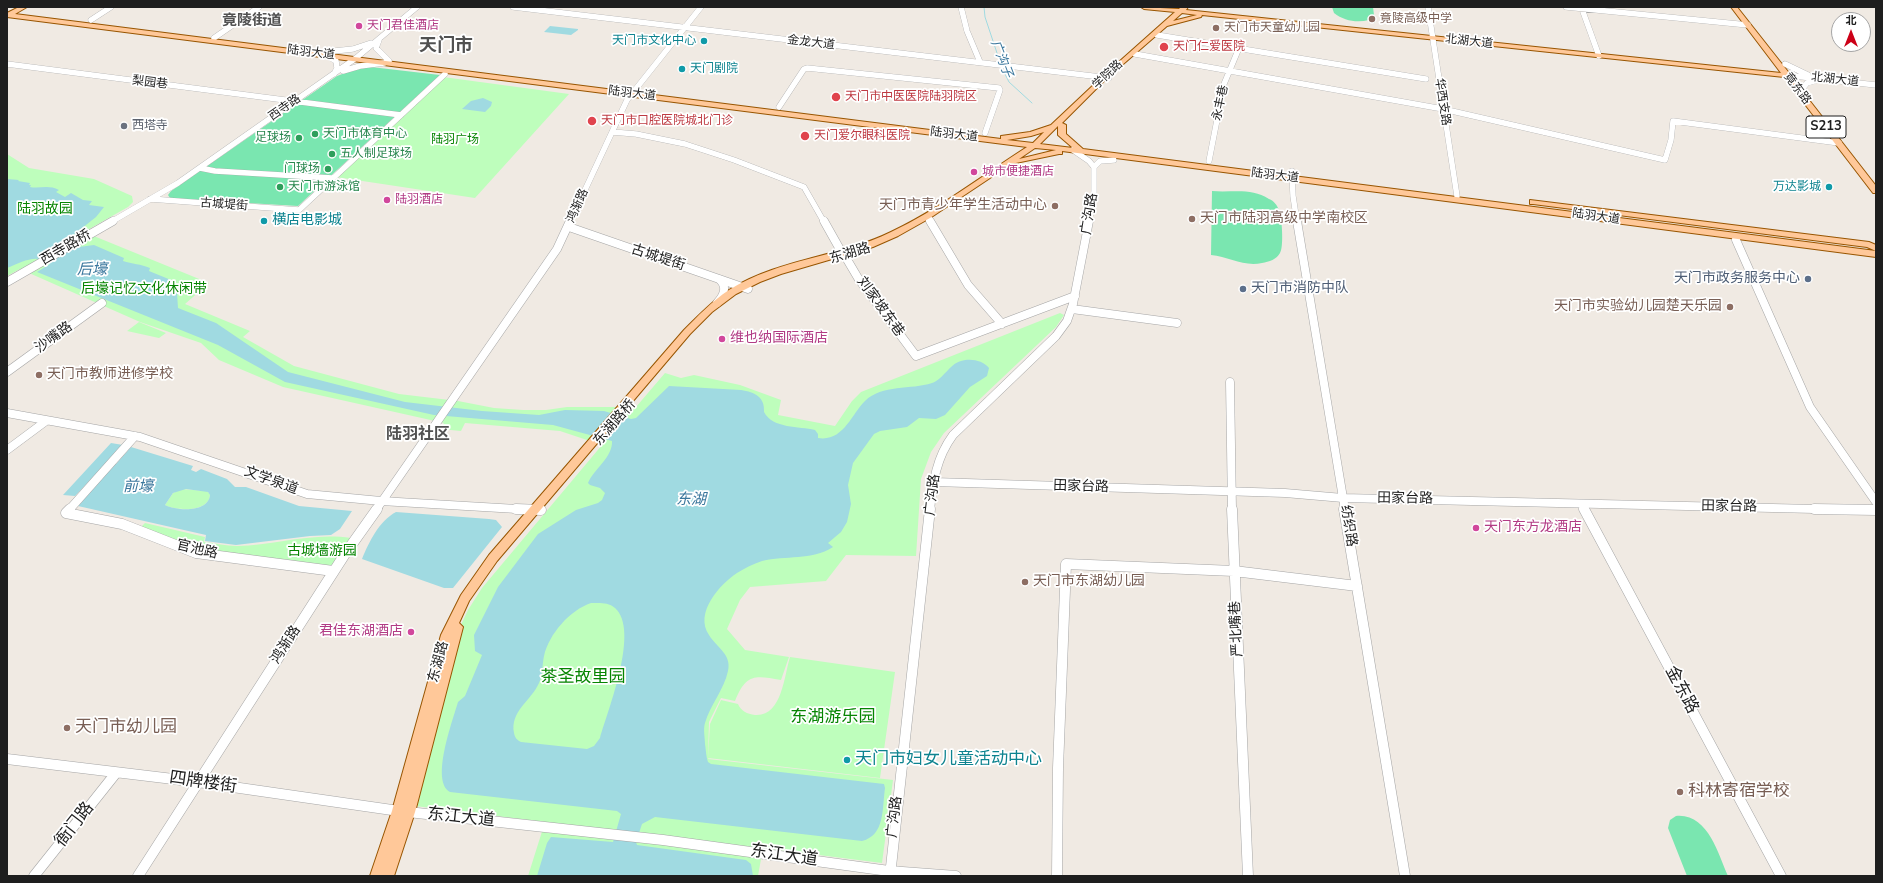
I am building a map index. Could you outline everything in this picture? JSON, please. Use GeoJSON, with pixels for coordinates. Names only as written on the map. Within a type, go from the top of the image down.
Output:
{"type":"FeatureCollection","features":[{"type":"Feature","properties":{"kind":"main road"},"geometry":{"type":"LineString","coordinates":[[1143,7],[1156,10],[1163,14],[1166,25],[1187,18],[1219,14]]}},
{"type":"Feature","properties":{"kind":"main road","name":"北湖大道"},"geometry":{"type":"LineString","coordinates":[[1143,7],[1185,9]]}},
{"type":"Feature","properties":{"kind":"main road","name":"北湖大道"},"geometry":{"type":"LineString","coordinates":[[1163,7],[1789,75]]}},
{"type":"Feature","properties":{"kind":"main road"},"geometry":{"type":"LineString","coordinates":[[1206,7],[1219,14]]}},
{"type":"Feature","properties":{"kind":"main road","name":"竟东路"},"geometry":{"type":"LineString","coordinates":[[1734,7],[1781,64]]}},
{"type":"Feature","properties":{"kind":"main road","name":"竟东路"},"geometry":{"type":"LineString","coordinates":[[1740,7],[1839,143],[1876,191]]}},
{"type":"Feature","properties":{"kind":"main road","name":"学院路"},"geometry":{"type":"LineString","coordinates":[[1037,145],[1106,78],[1185,9]]}},
{"type":"Feature","properties":{"kind":"main road"},"geometry":{"type":"LineString","coordinates":[[11,12],[91,20],[216,37]]}},
{"type":"Feature","properties":{"kind":"main road"},"geometry":{"type":"LineString","coordinates":[[11,12],[308,56],[324,53]]}},
{"type":"Feature","properties":{"kind":"main road","name":"陆羽大道"},"geometry":{"type":"LineString","coordinates":[[11,12],[216,37],[357,58],[495,76],[990,137],[1037,145],[1876,254]]}},
{"type":"Feature","properties":{"kind":"main road","name":"学院路"},"geometry":{"type":"LineString","coordinates":[[1106,78],[1157,35],[1166,25]]}},
{"type":"Feature","properties":{"kind":"main road"},"geometry":{"type":"LineString","coordinates":[[388,62],[408,59],[480,68],[615,86],[632,93]]}},
{"type":"Feature","properties":{"kind":"main road"},"geometry":{"type":"LineString","coordinates":[[388,62],[400,68],[614,96],[632,93],[779,107],[990,137],[1031,134],[1060,124],[1062,135],[1076,150]]}},
{"type":"Feature","properties":{"kind":"main road","name":"陆羽大道"},"geometry":{"type":"LineString","coordinates":[[388,62],[458,69],[632,93]]}},
{"type":"Feature","properties":{"kind":"main road"},"geometry":{"type":"LineString","coordinates":[[1755,72],[1768,70],[1781,64]]}},
{"type":"Feature","properties":{"kind":"main road"},"geometry":{"type":"LineString","coordinates":[[458,69],[480,68]]}},
{"type":"Feature","properties":{"kind":"main road"},"geometry":{"type":"LineString","coordinates":[[1755,72],[1777,78],[1799,88]]}},
{"type":"Feature","properties":{"kind":"main road"},"geometry":{"type":"LineString","coordinates":[[495,76],[502,81]]}},
{"type":"Feature","properties":{"kind":"main road","name":"竟东路"},"geometry":{"type":"LineString","coordinates":[[1799,88],[1876,181]]}},
{"type":"Feature","properties":{"kind":"main road"},"geometry":{"type":"LineString","coordinates":[[990,137],[1000,143],[1010,157],[1076,150],[1094,146],[1209,161],[1292,177]]}},
{"type":"Feature","properties":{"kind":"main road","name":"东湖路"},"geometry":{"type":"LineString","coordinates":[[844,255],[902,231],[1010,157],[1037,145]]}},
{"type":"Feature","properties":{"kind":"main road","name":"陆羽大道"},"geometry":{"type":"LineString","coordinates":[[1076,150],[1292,177],[1457,194],[1876,249]]}},
{"type":"Feature","properties":{"kind":"main road"},"geometry":{"type":"LineString","coordinates":[[1101,154],[1114,160],[1292,177],[1876,259]]}},
{"type":"Feature","properties":{"kind":"main road","name":"东湖路"},"geometry":{"type":"LineString","coordinates":[[661,365],[694,324],[717,304],[745,288],[783,274],[886,242],[929,219],[1010,157]]}},
{"type":"Feature","properties":{"kind":"main road","name":"东湖路"},"geometry":{"type":"LineString","coordinates":[[661,365],[705,320],[745,288]]}},
{"type":"Feature","properties":{"kind":"main road","name":"东湖路桥"},"geometry":{"type":"LineString","coordinates":[[563,479],[661,365]]}},
{"type":"Feature","properties":{"kind":"main road","name":"东湖路"},"geometry":{"type":"LineString","coordinates":[[387,876],[403,811],[454,634],[461,616],[474,592],[537,510],[563,479]]}},
{"type":"Feature","properties":{"kind":"main road","name":"东湖路"},"geometry":{"type":"LineString","coordinates":[[377,876],[403,811]]}},
{"type":"Feature","properties":{"kind":"street"},"geometry":{"type":"LineString","coordinates":[[91,20],[112,7]]}},
{"type":"Feature","properties":{"kind":"street"},"geometry":{"type":"LineString","coordinates":[[216,37],[259,7]]}},
{"type":"Feature","properties":{"kind":"street","name":"西寺路"},"geometry":{"type":"LineString","coordinates":[[126,213],[150,200],[200,168],[357,58],[417,7]]}},
{"type":"Feature","properties":{"kind":"street","name":"金龙大道"},"geometry":{"type":"LineString","coordinates":[[513,7],[1106,78]]}},
{"type":"Feature","properties":{"kind":"street","name":"鸿渐路"},"geometry":{"type":"LineString","coordinates":[[138,876],[333,572],[381,501],[451,404],[557,249],[569,227],[612,132],[632,93],[701,7]]}},
{"type":"Feature","properties":{"kind":"street"},"geometry":{"type":"LineString","coordinates":[[957,7],[966,42],[977,62]]}},
{"type":"Feature","properties":{"kind":"street"},"geometry":{"type":"LineString","coordinates":[[961,7],[977,62]]}},
{"type":"Feature","properties":{"kind":"street","name":"华西支路"},"geometry":{"type":"LineString","coordinates":[[1428,7],[1457,194]]}},
{"type":"Feature","properties":{"kind":"street"},"geometry":{"type":"LineString","coordinates":[[1566,7],[1748,25]]}},
{"type":"Feature","properties":{"kind":"street"},"geometry":{"type":"LineString","coordinates":[[1582,8],[1599,55]]}},
{"type":"Feature","properties":{"kind":"street"},"geometry":{"type":"LineString","coordinates":[[1157,35],[1426,79]]}},
{"type":"Feature","properties":{"kind":"street"},"geometry":{"type":"LineString","coordinates":[[324,53],[353,49],[379,39]]}},
{"type":"Feature","properties":{"kind":"street"},"geometry":{"type":"LineString","coordinates":[[379,39],[376,48],[388,62]]}},
{"type":"Feature","properties":{"kind":"street","name":"永丰巷"},"geometry":{"type":"LineString","coordinates":[[1209,161],[1223,89],[1239,48]]}},
{"type":"Feature","properties":{"kind":"street"},"geometry":{"type":"LineString","coordinates":[[324,53],[336,61],[337,68],[334,74]]}},
{"type":"Feature","properties":{"kind":"street"},"geometry":{"type":"LineString","coordinates":[[1135,54],[1443,109],[1665,160],[1671,140],[1673,121],[1839,143]]}},
{"type":"Feature","properties":{"kind":"street"},"geometry":{"type":"LineString","coordinates":[[334,74],[360,66],[388,62]]}},
{"type":"Feature","properties":{"kind":"street","name":"梨园巷"},"geometry":{"type":"LineString","coordinates":[[7,64],[401,115]]}},
{"type":"Feature","properties":{"kind":"street"},"geometry":{"type":"LineString","coordinates":[[1781,64],[1804,74],[1824,79]]}},
{"type":"Feature","properties":{"kind":"street"},"geometry":{"type":"LineString","coordinates":[[779,107],[804,69],[807,68],[999,88],[1000,90],[990,137]]}},
{"type":"Feature","properties":{"kind":"street"},"geometry":{"type":"LineString","coordinates":[[200,168],[215,172],[332,178],[445,74]]}},
{"type":"Feature","properties":{"kind":"street","name":"北湖大道"},"geometry":{"type":"LineString","coordinates":[[1789,75],[1876,85]]}},
{"type":"Feature","properties":{"kind":"street"},"geometry":{"type":"LineString","coordinates":[[1799,88],[1810,81],[1824,79]]}},
{"type":"Feature","properties":{"kind":"street","name":"刘家坡东巷"},"geometry":{"type":"LineString","coordinates":[[612,132],[636,133],[678,143],[804,187],[858,278],[916,356],[1002,324]]}},
{"type":"Feature","properties":{"kind":"street"},"geometry":{"type":"LineString","coordinates":[[1076,150],[1094,167],[1100,161],[1114,160]]}},
{"type":"Feature","properties":{"kind":"street","name":"广沟路"},"geometry":{"type":"LineString","coordinates":[[889,874],[934,482],[938,462],[946,442],[1056,336],[1067,321],[1075,296],[1094,195],[1094,167]]}},
{"type":"Feature","properties":{"kind":"street","name":"纺织路"},"geometry":{"type":"LineString","coordinates":[[1292,177],[1405,876]]}},
{"type":"Feature","properties":{"kind":"street","name":"古城堤街"},"geometry":{"type":"LineString","coordinates":[[150,200],[299,210],[332,178]]}},
{"type":"Feature","properties":{"kind":"street","name":"西寺路桥"},"geometry":{"type":"LineString","coordinates":[[7,282],[126,213]]}},
{"type":"Feature","properties":{"kind":"street"},"geometry":{"type":"LineString","coordinates":[[929,219],[968,285],[1002,324],[1075,296]]}},
{"type":"Feature","properties":{"kind":"street","name":"古城堤街"},"geometry":{"type":"LineString","coordinates":[[569,227],[745,288]]}},
{"type":"Feature","properties":{"kind":"street"},"geometry":{"type":"LineString","coordinates":[[1736,240],[1810,408],[1876,502]]}},
{"type":"Feature","properties":{"kind":"street"},"geometry":{"type":"LineString","coordinates":[[717,278],[723,282],[725,286],[723,295],[717,304]]}},
{"type":"Feature","properties":{"kind":"street","name":"沙嘴路"},"geometry":{"type":"LineString","coordinates":[[7,372],[102,303]]}},
{"type":"Feature","properties":{"kind":"street"},"geometry":{"type":"LineString","coordinates":[[1072,309],[1177,323]]}},
{"type":"Feature","properties":{"kind":"street","name":"严北嘴巷"},"geometry":{"type":"LineString","coordinates":[[1230,382],[1231,491],[1248,876]]}},
{"type":"Feature","properties":{"kind":"street","name":"文学泉道"},"geometry":{"type":"LineString","coordinates":[[7,414],[135,436],[205,458],[307,494],[381,501],[537,510]]}},
{"type":"Feature","properties":{"kind":"street"},"geometry":{"type":"LineString","coordinates":[[7,450],[46,421]]}},
{"type":"Feature","properties":{"kind":"street","name":"官池路"},"geometry":{"type":"LineString","coordinates":[[135,436],[66,512],[75,516],[122,524],[196,553],[333,572]]}},
{"type":"Feature","properties":{"kind":"street","name":"田家台路"},"geometry":{"type":"LineString","coordinates":[[934,482],[1285,493],[1343,498],[1876,510]]}},
{"type":"Feature","properties":{"kind":"street","name":"金东路"},"geometry":{"type":"LineString","coordinates":[[1582,504],[1781,876]]}},
{"type":"Feature","properties":{"kind":"street"},"geometry":{"type":"LineString","coordinates":[[1057,876],[1059,734],[1066,564],[1234,571],[1357,586]]}},
{"type":"Feature","properties":{"kind":"street","name":"四牌楼街"},"geometry":{"type":"LineString","coordinates":[[7,759],[198,782],[403,811]]}},
{"type":"Feature","properties":{"kind":"street","name":"衙门路"},"geometry":{"type":"LineString","coordinates":[[34,876],[116,773]]}},
{"type":"Feature","properties":{"kind":"street","name":"东江大道"},"geometry":{"type":"LineString","coordinates":[[403,811],[659,840],[889,874],[956,876]]}},
{"type":"Feature","properties":{"kind":"green space"},"geometry":{"type":"Polygon","coordinates":[[[1332,7],[1373,7],[1375,23],[1370,23],[1369,20],[1346,20],[1334,13],[1332,7]]]}},
{"type":"Feature","properties":{"kind":"green space","name":"天门市体育中心"},"geometry":{"type":"Polygon","coordinates":[[[371,67],[440,75],[298,206],[181,199],[170,198],[168,195],[171,191],[337,76],[353,70],[371,67]]]}},
{"type":"Feature","properties":{"kind":"green space","name":"陆羽广场"},"geometry":{"type":"Polygon","coordinates":[[[443,77],[569,94],[475,198],[336,177],[443,77]]]}},
{"type":"Feature","properties":{"kind":"green space","name":"茶圣故里园"},"geometry":{"type":"Polygon","coordinates":[[[7,154],[29,168],[94,179],[132,196],[133,202],[128,207],[84,232],[209,283],[185,304],[250,331],[243,337],[294,366],[399,394],[458,401],[494,408],[523,410],[546,410],[567,407],[636,407],[665,373],[681,378],[694,375],[740,385],[781,400],[778,415],[835,426],[852,401],[861,392],[1060,313],[1064,315],[1056,327],[944,433],[931,452],[921,479],[916,556],[846,555],[826,581],[750,587],[740,600],[727,629],[745,650],[789,657],[781,680],[764,677],[752,678],[743,686],[735,701],[721,698],[709,722],[708,759],[893,780],[882,863],[763,848],[758,876],[528,876],[545,822],[415,806],[459,629],[468,610],[482,588],[602,445],[560,431],[465,423],[461,431],[440,429],[444,423],[283,387],[219,360],[201,343],[140,322],[20,269],[7,276],[7,154]]]}},
{"type":"Feature","properties":{"kind":"green space"},"geometry":{"type":"Polygon","coordinates":[[[1212,191],[1241,191],[1255,193],[1274,202],[1279,210],[1282,232],[1281,250],[1277,257],[1265,263],[1249,264],[1211,255],[1212,191]]]}},
{"type":"Feature","properties":{"kind":"green space"},"geometry":{"type":"Polygon","coordinates":[[[139,322],[166,333],[159,338],[127,331],[139,322]]]}},
{"type":"Feature","properties":{"kind":"green space"},"geometry":{"type":"Polygon","coordinates":[[[181,489],[207,491],[210,494],[209,500],[205,505],[192,509],[170,507],[165,505],[173,493],[181,489]]]}},
{"type":"Feature","properties":{"kind":"green space","name":"古城墙游园"},"geometry":{"type":"Polygon","coordinates":[[[145,523],[205,537],[204,542],[233,546],[322,537],[351,538],[329,569],[195,551],[141,527],[145,523]]]}},
{"type":"Feature","properties":{"kind":"green space","name":"东湖游乐园"},"geometry":{"type":"Polygon","coordinates":[[[790,657],[895,672],[880,778],[708,758],[710,724],[721,700],[738,704],[745,712],[749,714],[764,714],[776,703],[780,694],[790,657]]]}},
{"type":"Feature","properties":{"kind":"green space"},"geometry":{"type":"Polygon","coordinates":[[[1676,816],[1687,817],[1696,821],[1704,828],[1716,847],[1728,876],[1687,876],[1668,828],[1670,820],[1676,816]]]}},
{"type":"Feature","properties":{"kind":"water"},"geometry":{"type":"Polygon","coordinates":[[[550,26],[578,30],[571,35],[544,32],[550,26]]]}},
{"type":"Feature","properties":{"kind":"water"},"geometry":{"type":"Polygon","coordinates":[[[483,98],[492,102],[491,106],[485,112],[462,109],[471,101],[483,98]]]}},
{"type":"Feature","properties":{"kind":"water","name":"东湖"},"geometry":{"type":"Polygon","coordinates":[[[7,179],[30,183],[30,187],[55,188],[59,190],[56,192],[65,197],[71,193],[83,200],[92,201],[89,205],[104,207],[96,217],[67,240],[79,247],[94,245],[124,258],[123,261],[150,268],[149,271],[171,280],[167,289],[177,293],[178,308],[216,323],[288,372],[405,402],[482,411],[539,415],[565,410],[604,411],[631,419],[636,418],[669,386],[741,390],[751,392],[758,396],[763,403],[764,412],[774,421],[787,426],[815,430],[818,434],[818,438],[827,438],[840,432],[865,401],[872,396],[888,390],[932,383],[940,378],[953,365],[961,361],[980,361],[989,368],[987,376],[970,387],[945,415],[936,419],[919,418],[907,427],[880,431],[874,434],[853,463],[848,485],[851,504],[847,522],[841,532],[828,543],[833,547],[807,556],[762,561],[743,569],[723,584],[711,600],[705,618],[705,626],[709,635],[726,655],[729,665],[726,678],[704,725],[706,756],[708,762],[711,764],[884,784],[885,788],[879,827],[869,838],[862,841],[655,817],[642,824],[636,842],[637,845],[746,860],[751,864],[753,876],[537,876],[547,843],[551,837],[613,842],[621,814],[617,811],[450,792],[444,786],[442,763],[448,735],[458,702],[465,696],[482,655],[475,651],[474,635],[498,587],[538,534],[576,510],[598,503],[602,500],[605,493],[600,488],[588,483],[610,452],[612,441],[553,425],[434,415],[285,382],[218,345],[37,272],[50,264],[45,261],[34,259],[24,261],[7,268],[7,179]],[[591,603],[583,606],[568,617],[550,639],[544,656],[539,683],[515,718],[514,735],[516,739],[521,742],[587,749],[594,746],[600,738],[620,671],[624,634],[622,619],[615,608],[607,604],[591,603]]]}},
{"type":"Feature","properties":{"kind":"water","name":"前壕"},"geometry":{"type":"Polygon","coordinates":[[[111,443],[123,445],[107,462],[116,464],[131,447],[193,466],[191,470],[196,472],[201,469],[227,479],[235,487],[246,487],[299,506],[352,511],[340,529],[331,535],[310,536],[236,545],[205,541],[206,535],[78,506],[104,476],[95,475],[75,496],[63,495],[111,443]],[[186,489],[173,493],[165,505],[184,509],[198,508],[208,501],[210,495],[208,492],[186,489]]]}},
{"type":"Feature","properties":{"kind":"water"},"geometry":{"type":"Polygon","coordinates":[[[396,512],[489,519],[496,520],[502,527],[453,588],[444,588],[362,559],[371,539],[380,526],[396,512]]]}},
{"type":"Feature","properties":{"kind":"waterway","name":"广沟子"},"geometry":{"type":"LineString","coordinates":[[984,7],[985,17],[1000,62]]}},
{"type":"Feature","properties":{"kind":"waterway","name":"广沟子"},"geometry":{"type":"LineString","coordinates":[[1002,68],[1009,82],[1032,103]]}},
{"type":"Feature","properties":{"kind":"place","name":"竟陵高级中学"},"geometry":{"type":"Point","coordinates":[1372,19]}},
{"type":"Feature","properties":{"kind":"place","name":"天门君佳酒店"},"geometry":{"type":"Point","coordinates":[359,26]}},
{"type":"Feature","properties":{"kind":"place","name":"天门市天童幼儿园"},"geometry":{"type":"Point","coordinates":[1216,28]}},
{"type":"Feature","properties":{"kind":"place","name":"天门市文化中心"},"geometry":{"type":"Point","coordinates":[704,41]}},
{"type":"Feature","properties":{"kind":"place","name":"天门仁爱医院"},"geometry":{"type":"Point","coordinates":[1164,47]}},
{"type":"Feature","properties":{"kind":"place","name":"天门剧院"},"geometry":{"type":"Point","coordinates":[682,69]}},
{"type":"Feature","properties":{"kind":"place","name":"天门市中医医院陆羽院区"},"geometry":{"type":"Point","coordinates":[836,97]}},
{"type":"Feature","properties":{"kind":"place","name":"天门市口腔医院城北门诊"},"geometry":{"type":"Point","coordinates":[592,121]}},
{"type":"Feature","properties":{"kind":"place","name":"西塔寺"},"geometry":{"type":"Point","coordinates":[124,126]}},
{"type":"Feature","properties":{"kind":"place","name":"天门市体育中心"},"geometry":{"type":"Point","coordinates":[315,134]}},
{"type":"Feature","properties":{"kind":"place","name":"天门爱尔眼科医院"},"geometry":{"type":"Point","coordinates":[805,136]}},
{"type":"Feature","properties":{"kind":"place","name":"足球场"},"geometry":{"type":"Point","coordinates":[299,138]}},
{"type":"Feature","properties":{"kind":"place","name":"五人制足球场"},"geometry":{"type":"Point","coordinates":[332,154]}},
{"type":"Feature","properties":{"kind":"place","name":"门球场"},"geometry":{"type":"Point","coordinates":[328,169]}},
{"type":"Feature","properties":{"kind":"place","name":"城市便捷酒店"},"geometry":{"type":"Point","coordinates":[974,172]}},
{"type":"Feature","properties":{"kind":"place","name":"天门市游泳馆"},"geometry":{"type":"Point","coordinates":[280,187]}},
{"type":"Feature","properties":{"kind":"place","name":"万达影城"},"geometry":{"type":"Point","coordinates":[1829,187]}},
{"type":"Feature","properties":{"kind":"place","name":"陆羽酒店"},"geometry":{"type":"Point","coordinates":[387,200]}},
{"type":"Feature","properties":{"kind":"place","name":"天门市青少年学生活动中心"},"geometry":{"type":"Point","coordinates":[1055,206]}},
{"type":"Feature","properties":{"kind":"place","name":"天门市陆羽高级中学南校区"},"geometry":{"type":"Point","coordinates":[1192,219]}},
{"type":"Feature","properties":{"kind":"place","name":"横店电影城"},"geometry":{"type":"Point","coordinates":[264,221]}},
{"type":"Feature","properties":{"kind":"place","name":"天门市政务服务中心"},"geometry":{"type":"Point","coordinates":[1808,279]}},
{"type":"Feature","properties":{"kind":"place","name":"天门市消防中队"},"geometry":{"type":"Point","coordinates":[1243,289]}},
{"type":"Feature","properties":{"kind":"place","name":"天门市实验幼儿园楚天乐园"},"geometry":{"type":"Point","coordinates":[1730,307]}},
{"type":"Feature","properties":{"kind":"place","name":"维也纳国际酒店"},"geometry":{"type":"Point","coordinates":[722,339]}},
{"type":"Feature","properties":{"kind":"place","name":"天门市教师进修学校"},"geometry":{"type":"Point","coordinates":[39,375]}},
{"type":"Feature","properties":{"kind":"place","name":"天门东方龙酒店"},"geometry":{"type":"Point","coordinates":[1476,528]}},
{"type":"Feature","properties":{"kind":"place","name":"天门市东湖幼儿园"},"geometry":{"type":"Point","coordinates":[1025,582]}},
{"type":"Feature","properties":{"kind":"place","name":"君佳东湖酒店"},"geometry":{"type":"Point","coordinates":[411,632]}},
{"type":"Feature","properties":{"kind":"place","name":"天门市幼儿园"},"geometry":{"type":"Point","coordinates":[67,728]}},
{"type":"Feature","properties":{"kind":"place","name":"天门市妇女儿童活动中心"},"geometry":{"type":"Point","coordinates":[847,760]}},
{"type":"Feature","properties":{"kind":"place","name":"科林寄宿学校"},"geometry":{"type":"Point","coordinates":[1680,792]}},
{"type":"Feature","properties":{"kind":"district","name":"竟陵街道"},"geometry":{"type":"Point","coordinates":[252,21]}},
{"type":"Feature","properties":{"kind":"district","name":"天门市"},"geometry":{"type":"Point","coordinates":[446,47]}},
{"type":"Feature","properties":{"kind":"district","name":"陆羽社区"},"geometry":{"type":"Point","coordinates":[418,435]}},
{"type":"Feature","properties":{"kind":"park label","name":"陆羽故园"},"geometry":{"type":"Point","coordinates":[45,210]}},
{"type":"Feature","properties":{"kind":"park label","name":"后壕记忆文化休闲带"},"geometry":{"type":"Point","coordinates":[144,290]}},
{"type":"Feature","properties":{"kind":"water label","name":"后壕"},"geometry":{"type":"Point","coordinates":[92,270]}}]}
